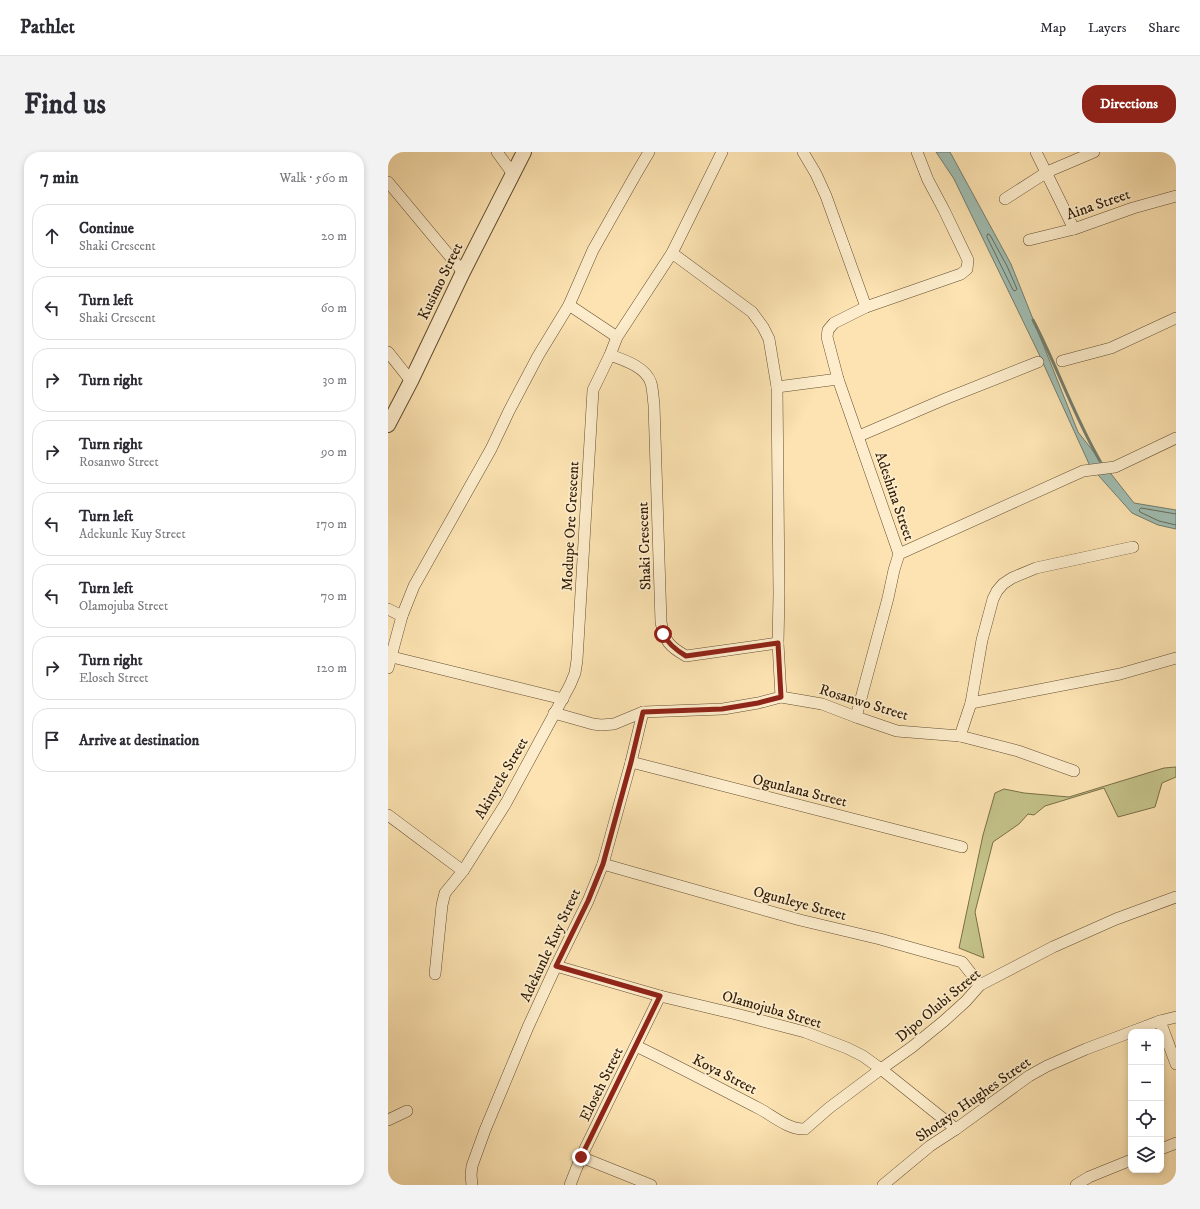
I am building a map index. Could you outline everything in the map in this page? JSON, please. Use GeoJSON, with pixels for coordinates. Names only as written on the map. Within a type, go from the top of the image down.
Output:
{"type":"FeatureCollection","features":[{"type":"Feature","properties":{"kind":"street"},"geometry":{"type":"LineString","coordinates":[[496,152],[513,174]]}},
{"type":"Feature","properties":{"kind":"street","name":"Kusimo Street"},"geometry":{"type":"LineString","coordinates":[[388,425],[524,152]]}},
{"type":"Feature","properties":{"kind":"street"},"geometry":{"type":"LineString","coordinates":[[388,668],[402,616],[414,586],[487,456],[538,356],[569,305],[593,250],[649,152]]}},
{"type":"Feature","properties":{"kind":"street","name":"Modupe Ore Crescent"},"geometry":{"type":"LineString","coordinates":[[563,699],[575,673],[577,660],[593,390],[617,337],[672,253],[722,152]]}},
{"type":"Feature","properties":{"kind":"street"},"geometry":{"type":"LineString","coordinates":[[803,152],[816,174],[826,196],[866,307],[961,274],[967,269],[968,260],[928,180],[917,152]]}},
{"type":"Feature","properties":{"kind":"street"},"geometry":{"type":"LineString","coordinates":[[1036,152],[1074,229]]}},
{"type":"Feature","properties":{"kind":"street"},"geometry":{"type":"LineString","coordinates":[[1005,199],[1047,172],[1094,152]]}},
{"type":"Feature","properties":{"kind":"street"},"geometry":{"type":"LineString","coordinates":[[388,182],[463,272]]}},
{"type":"Feature","properties":{"kind":"street","name":"Aina Street"},"geometry":{"type":"LineString","coordinates":[[1029,240],[1074,229],[1133,208],[1176,196]]}},
{"type":"Feature","properties":{"kind":"street"},"geometry":{"type":"LineString","coordinates":[[672,253],[752,312],[763,327],[769,339],[777,387],[778,643],[781,697]]}},
{"type":"Feature","properties":{"kind":"street"},"geometry":{"type":"LineString","coordinates":[[569,305],[617,337]]}},
{"type":"Feature","properties":{"kind":"street","name":"Adeshina Street"},"geometry":{"type":"LineString","coordinates":[[856,717],[899,554],[838,379],[827,337],[828,330],[834,323],[866,307]]}},
{"type":"Feature","properties":{"kind":"street"},"geometry":{"type":"LineString","coordinates":[[1062,361],[1111,348],[1176,318]]}},
{"type":"Feature","properties":{"kind":"street"},"geometry":{"type":"LineString","coordinates":[[388,352],[410,381]]}},
{"type":"Feature","properties":{"kind":"street","name":"Shaki Crescent"},"geometry":{"type":"LineString","coordinates":[[610,355],[644,371],[651,382],[654,405],[661,622],[663,634],[667,642],[677,651],[686,656],[778,643]]}},
{"type":"Feature","properties":{"kind":"street"},"geometry":{"type":"LineString","coordinates":[[859,436],[945,399],[1038,362]]}},
{"type":"Feature","properties":{"kind":"street"},"geometry":{"type":"LineString","coordinates":[[777,387],[838,379]]}},
{"type":"Feature","properties":{"kind":"street"},"geometry":{"type":"LineString","coordinates":[[899,554],[1083,471],[1115,467],[1176,438]]}},
{"type":"Feature","properties":{"kind":"street"},"geometry":{"type":"LineString","coordinates":[[960,736],[971,702],[982,640],[993,599],[1003,584],[1012,578],[1036,568],[1133,547]]}},
{"type":"Feature","properties":{"kind":"street"},"geometry":{"type":"LineString","coordinates":[[388,609],[402,616]]}},
{"type":"Feature","properties":{"kind":"street"},"geometry":{"type":"LineString","coordinates":[[392,657],[563,699]]}},
{"type":"Feature","properties":{"kind":"street"},"geometry":{"type":"LineString","coordinates":[[971,702],[1120,674],[1176,658]]}},
{"type":"Feature","properties":{"kind":"street","name":"Rosanwo Street"},"geometry":{"type":"LineString","coordinates":[[643,712],[722,709],[758,703],[781,697],[822,704],[897,731],[960,736],[1018,751],[1074,771]]}},
{"type":"Feature","properties":{"kind":"street","name":"Akinyele Street"},"geometry":{"type":"LineString","coordinates":[[435,974],[442,905],[445,893],[463,871],[506,803],[563,699]]}},
{"type":"Feature","properties":{"kind":"street"},"geometry":{"type":"LineString","coordinates":[[554,713],[593,724],[602,725],[614,724],[643,712]]}},
{"type":"Feature","properties":{"kind":"street","name":"Adekunle Kuy Street"},"geometry":{"type":"LineString","coordinates":[[472,1185],[472,1166],[483,1137],[528,1027],[588,901],[603,864],[643,712]]}},
{"type":"Feature","properties":{"kind":"street","name":"Ogunlana Street"},"geometry":{"type":"LineString","coordinates":[[631,762],[962,847]]}},
{"type":"Feature","properties":{"kind":"street"},"geometry":{"type":"LineString","coordinates":[[388,815],[463,871]]}},
{"type":"Feature","properties":{"kind":"street","name":"Ogunleye Street"},"geometry":{"type":"LineString","coordinates":[[603,864],[800,920],[880,939],[962,962],[980,985]]}},
{"type":"Feature","properties":{"kind":"street","name":"Dipo Olubi Street"},"geometry":{"type":"LineString","coordinates":[[800,1129],[805,1129],[829,1108],[912,1047],[966,1001],[980,985],[1053,947],[1116,919],[1176,897]]}},
{"type":"Feature","properties":{"kind":"street","name":"Olamojuba Street"},"geometry":{"type":"LineString","coordinates":[[556,966],[660,996],[804,1032],[847,1048],[863,1056],[881,1069],[956,1129]]}},
{"type":"Feature","properties":{"kind":"street","name":"Eloseh Street"},"geometry":{"type":"LineString","coordinates":[[570,1185],[581,1157],[660,996]]}},
{"type":"Feature","properties":{"kind":"street","name":"Shotayo Hughes Street"},"geometry":{"type":"LineString","coordinates":[[1139,1029],[1176,1017]]}},
{"type":"Feature","properties":{"kind":"street"},"geometry":{"type":"LineString","coordinates":[[1160,1021],[1176,1064]]}},
{"type":"Feature","properties":{"kind":"street","name":"Shotayo Hughes Street"},"geometry":{"type":"LineString","coordinates":[[883,1185],[930,1146],[1029,1076],[1047,1066],[1086,1049],[1128,1033]]}},
{"type":"Feature","properties":{"kind":"street","name":"Koya Street"},"geometry":{"type":"LineString","coordinates":[[636,1046],[790,1126],[800,1129]]}},
{"type":"Feature","properties":{"kind":"street"},"geometry":{"type":"LineString","coordinates":[[388,1120],[407,1112]]}},
{"type":"Feature","properties":{"kind":"street"},"geometry":{"type":"LineString","coordinates":[[1164,1148],[1176,1143]]}},
{"type":"Feature","properties":{"kind":"street"},"geometry":{"type":"LineString","coordinates":[[581,1157],[651,1185]]}},
{"type":"Feature","properties":{"kind":"street"},"geometry":{"type":"LineString","coordinates":[[1076,1185],[1090,1181],[1128,1162]]}},
{"type":"Feature","properties":{"kind":"shaded area"},"geometry":{"type":"Polygon","coordinates":[[[1176,767],[1176,777],[1162,783],[1155,807],[1118,817],[1104,788],[1045,806],[1034,815],[1028,814],[1019,824],[993,842],[975,912],[984,958],[959,948],[983,835],[995,793],[1004,789],[1024,793],[1069,797],[1164,768],[1176,767]]]}},
{"type":"Feature","properties":{"kind":"water"},"geometry":{"type":"Polygon","coordinates":[[[936,152],[950,152],[1011,264],[1078,432],[1134,503],[1176,510],[1176,529],[1158,525],[1132,513],[1090,466],[1038,352],[954,179],[936,152]]]}},
{"type":"Feature","properties":{"kind":"waterway"},"geometry":{"type":"LineString","coordinates":[[1033,320],[1082,426],[1100,461]]}},
{"type":"Feature","properties":{"kind":"route"},"geometry":{"type":"LineString","coordinates":[[581,1157],[660,996],[556,966],[588,901],[603,864],[643,712],[722,709],[758,703],[781,697],[778,643],[686,656],[677,651],[667,642],[663,634]]}}]}
